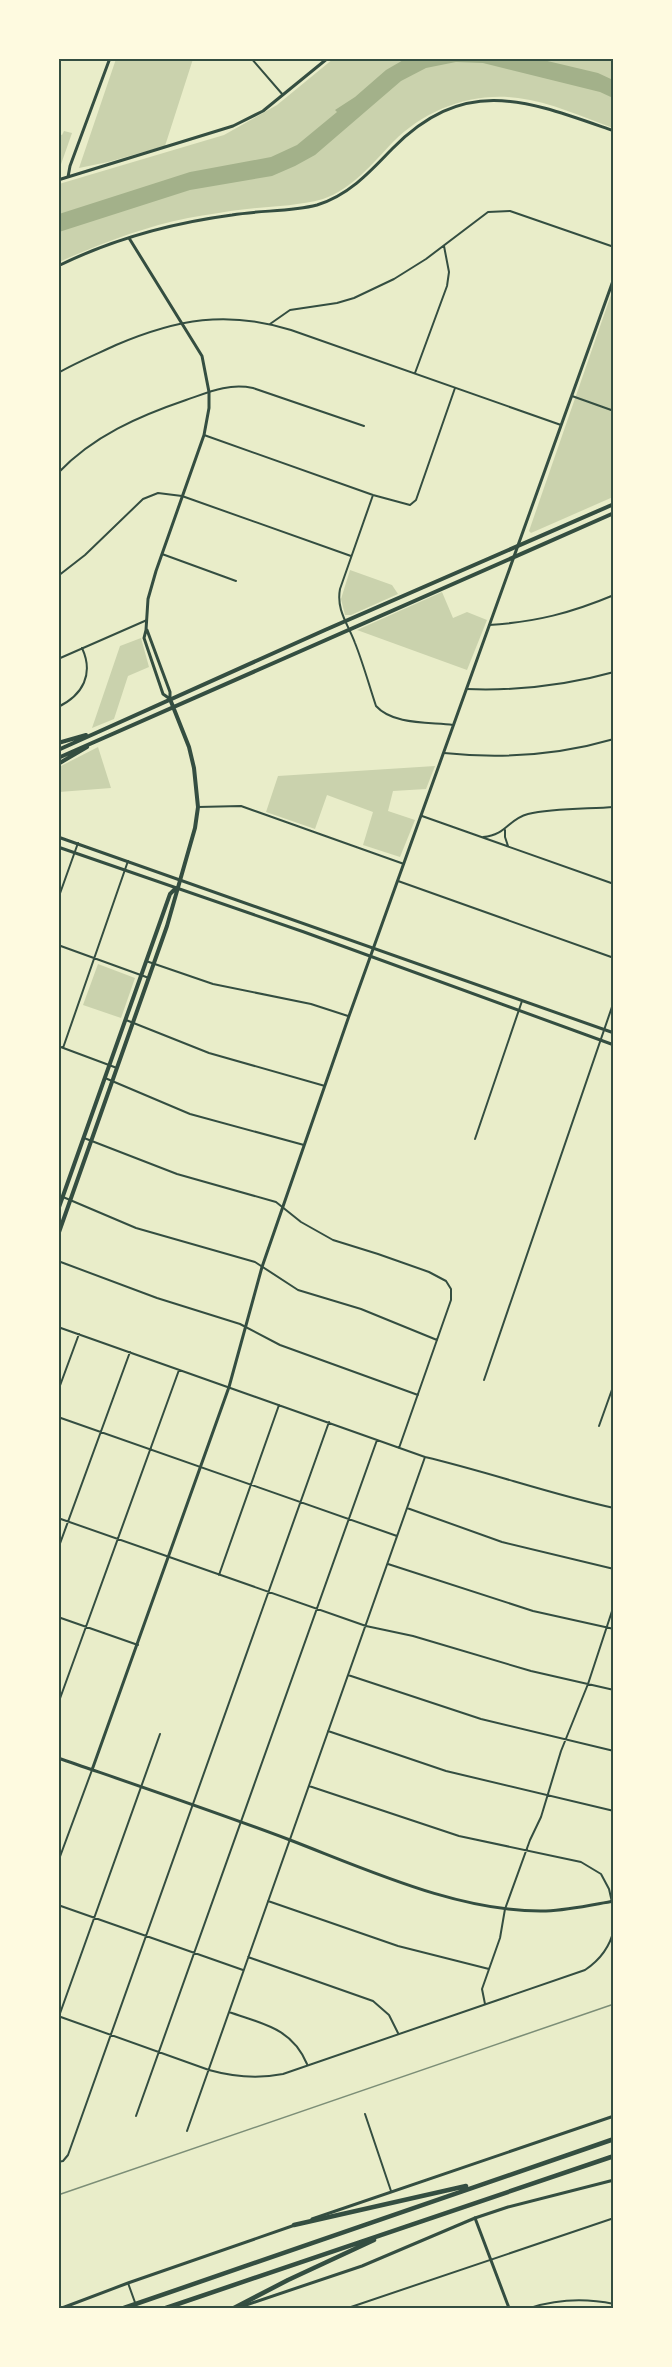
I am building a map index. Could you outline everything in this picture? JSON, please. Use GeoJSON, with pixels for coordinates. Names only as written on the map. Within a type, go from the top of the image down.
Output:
{"type":"FeatureCollection","features":[{"type":"Feature","properties":{"kind":"highway"},"geometry":{"type":"LineString","coordinates":[[124,2308],[614,2139]]}},
{"type":"Feature","properties":{"kind":"highway"},"geometry":{"type":"LineString","coordinates":[[166,2308],[614,2156]]}},
{"type":"Feature","properties":{"kind":"highway"},"geometry":{"type":"LineString","coordinates":[[294,2225],[489,2181]]}},
{"type":"Feature","properties":{"kind":"highway"},"geometry":{"type":"LineString","coordinates":[[235,2308],[288,2280],[396,2230]]}},
{"type":"Feature","properties":{"kind":"main road"},"geometry":{"type":"LineString","coordinates":[[58,750],[227,673],[614,504]]}},
{"type":"Feature","properties":{"kind":"main road"},"geometry":{"type":"LineString","coordinates":[[58,758],[614,513]]}},
{"type":"Feature","properties":{"kind":"main road"},"geometry":{"type":"LineString","coordinates":[[454,574],[458,582]]}},
{"type":"Feature","properties":{"kind":"main road"},"geometry":{"type":"LineString","coordinates":[[402,597],[406,606]]}},
{"type":"Feature","properties":{"kind":"main road"},"geometry":{"type":"LineString","coordinates":[[284,649],[287,658]]}},
{"type":"Feature","properties":{"kind":"main road"},"geometry":{"type":"LineString","coordinates":[[227,673],[231,683]]}},
{"type":"Feature","properties":{"kind":"main road"},"geometry":{"type":"LineString","coordinates":[[58,1235],[134,1023],[177,896],[179,879],[191,846],[198,807],[192,756],[170,699]]}},
{"type":"Feature","properties":{"kind":"main road"},"geometry":{"type":"LineString","coordinates":[[94,733],[100,740]]}},
{"type":"Feature","properties":{"kind":"main road"},"geometry":{"type":"LineString","coordinates":[[58,744],[94,733]]}},
{"type":"Feature","properties":{"kind":"main road"},"geometry":{"type":"LineString","coordinates":[[58,764],[92,743]]}},
{"type":"Feature","properties":{"kind":"main road"},"geometry":{"type":"LineString","coordinates":[[58,1210],[170,894],[177,887]]}},
{"type":"Feature","properties":{"kind":"street"},"geometry":{"type":"LineString","coordinates":[[68,177],[110,58]]}},
{"type":"Feature","properties":{"kind":"street"},"geometry":{"type":"LineString","coordinates":[[251,58],[284,96]]}},
{"type":"Feature","properties":{"kind":"street"},"geometry":{"type":"LineString","coordinates":[[58,180],[213,134],[252,117],[284,96],[328,58]]}},
{"type":"Feature","properties":{"kind":"street"},"geometry":{"type":"LineString","coordinates":[[58,266],[129,238],[189,222],[246,213],[303,208],[330,200],[356,185],[419,124],[462,105],[483,100],[519,102],[546,108],[614,131]]}},
{"type":"Feature","properties":{"kind":"street"},"geometry":{"type":"LineString","coordinates":[[270,324],[290,310],[336,303],[363,294],[407,272],[488,212],[510,211],[614,247]]}},
{"type":"Feature","properties":{"kind":"street"},"geometry":{"type":"LineString","coordinates":[[129,238],[202,356],[206,367],[209,392],[209,408],[204,435],[148,599],[147,630],[170,692],[170,699]]}},
{"type":"Feature","properties":{"kind":"street"},"geometry":{"type":"LineString","coordinates":[[415,373],[447,286],[448,272],[444,246]]}},
{"type":"Feature","properties":{"kind":"street"},"geometry":{"type":"LineString","coordinates":[[58,1862],[229,1387],[262,1267],[370,956],[614,278]]}},
{"type":"Feature","properties":{"kind":"street"},"geometry":{"type":"LineString","coordinates":[[58,373],[137,336],[182,322],[216,318],[270,324],[561,425]]}},
{"type":"Feature","properties":{"kind":"street"},"geometry":{"type":"LineString","coordinates":[[58,473],[77,455],[117,428],[231,385],[253,388],[364,426]]}},
{"type":"Feature","properties":{"kind":"street"},"geometry":{"type":"LineString","coordinates":[[204,435],[405,505],[414,503],[455,388]]}},
{"type":"Feature","properties":{"kind":"street"},"geometry":{"type":"LineString","coordinates":[[572,396],[614,411]]}},
{"type":"Feature","properties":{"kind":"street"},"geometry":{"type":"LineString","coordinates":[[58,576],[85,555],[143,499],[158,493],[182,496],[351,556]]}},
{"type":"Feature","properties":{"kind":"street"},"geometry":{"type":"LineString","coordinates":[[373,495],[338,600],[345,622],[376,706],[380,710],[395,718],[453,725]]}},
{"type":"Feature","properties":{"kind":"street"},"geometry":{"type":"LineString","coordinates":[[162,554],[236,581]]}},
{"type":"Feature","properties":{"kind":"street"},"geometry":{"type":"LineString","coordinates":[[489,625],[525,623],[552,617],[584,608],[614,595]]}},
{"type":"Feature","properties":{"kind":"street"},"geometry":{"type":"LineString","coordinates":[[58,659],[147,620]]}},
{"type":"Feature","properties":{"kind":"street"},"geometry":{"type":"LineString","coordinates":[[147,630],[144,638],[149,656],[163,694],[170,699]]}},
{"type":"Feature","properties":{"kind":"street"},"geometry":{"type":"LineString","coordinates":[[58,707],[72,700],[81,691],[88,665],[82,648]]}},
{"type":"Feature","properties":{"kind":"street"},"geometry":{"type":"LineString","coordinates":[[466,689],[538,688],[614,672]]}},
{"type":"Feature","properties":{"kind":"street"},"geometry":{"type":"LineString","coordinates":[[444,753],[483,756],[531,754],[581,747],[614,739]]}},
{"type":"Feature","properties":{"kind":"street"},"geometry":{"type":"LineString","coordinates":[[198,807],[241,806],[404,864]]}},
{"type":"Feature","properties":{"kind":"street"},"geometry":{"type":"LineString","coordinates":[[481,837],[492,836],[505,830],[517,818],[531,813],[614,807]]}},
{"type":"Feature","properties":{"kind":"street"},"geometry":{"type":"LineString","coordinates":[[422,816],[614,884]]}},
{"type":"Feature","properties":{"kind":"street"},"geometry":{"type":"LineString","coordinates":[[505,830],[508,846]]}},
{"type":"Feature","properties":{"kind":"street"},"geometry":{"type":"LineString","coordinates":[[58,837],[614,1034]]}},
{"type":"Feature","properties":{"kind":"street"},"geometry":{"type":"LineString","coordinates":[[58,899],[78,843]]}},
{"type":"Feature","properties":{"kind":"street"},"geometry":{"type":"LineString","coordinates":[[58,847],[304,932],[614,1045]]}},
{"type":"Feature","properties":{"kind":"street"},"geometry":{"type":"LineString","coordinates":[[63,1048],[128,861]]}},
{"type":"Feature","properties":{"kind":"street"},"geometry":{"type":"LineString","coordinates":[[398,881],[614,958]]}},
{"type":"Feature","properties":{"kind":"street"},"geometry":{"type":"LineString","coordinates":[[245,911],[248,903]]}},
{"type":"Feature","properties":{"kind":"street"},"geometry":{"type":"LineString","coordinates":[[304,932],[307,924]]}},
{"type":"Feature","properties":{"kind":"street"},"geometry":{"type":"LineString","coordinates":[[58,945],[149,978]]}},
{"type":"Feature","properties":{"kind":"street"},"geometry":{"type":"LineString","coordinates":[[146,961],[213,984],[311,1004],[349,1016]]}},
{"type":"Feature","properties":{"kind":"street"},"geometry":{"type":"LineString","coordinates":[[444,984],[448,974]]}},
{"type":"Feature","properties":{"kind":"street"},"geometry":{"type":"LineString","coordinates":[[475,1139],[522,1001]]}},
{"type":"Feature","properties":{"kind":"street"},"geometry":{"type":"LineString","coordinates":[[484,1380],[614,1001]]}},
{"type":"Feature","properties":{"kind":"street"},"geometry":{"type":"LineString","coordinates":[[126,1020],[208,1053],[325,1086]]}},
{"type":"Feature","properties":{"kind":"street"},"geometry":{"type":"LineString","coordinates":[[58,1046],[117,1068]]}},
{"type":"Feature","properties":{"kind":"street"},"geometry":{"type":"LineString","coordinates":[[105,1078],[190,1114],[304,1146]]}},
{"type":"Feature","properties":{"kind":"street"},"geometry":{"type":"LineString","coordinates":[[84,1138],[177,1174],[284,1206],[301,1222],[333,1240],[429,1272],[446,1281],[451,1289],[452,1300],[399,1448]]}},
{"type":"Feature","properties":{"kind":"street"},"geometry":{"type":"LineString","coordinates":[[63,1197],[136,1228],[227,1253],[262,1267],[298,1290],[361,1309],[437,1340]]}},
{"type":"Feature","properties":{"kind":"street"},"geometry":{"type":"LineString","coordinates":[[58,1261],[157,1298],[245,1327],[280,1345],[418,1395]]}},
{"type":"Feature","properties":{"kind":"street"},"geometry":{"type":"LineString","coordinates":[[58,1327],[425,1457],[467,1467],[551,1493],[614,1508]]}},
{"type":"Feature","properties":{"kind":"street"},"geometry":{"type":"LineString","coordinates":[[58,1392],[79,1334]]}},
{"type":"Feature","properties":{"kind":"street"},"geometry":{"type":"LineString","coordinates":[[58,1549],[130,1352]]}},
{"type":"Feature","properties":{"kind":"street"},"geometry":{"type":"LineString","coordinates":[[58,1704],[179,1370]]}},
{"type":"Feature","properties":{"kind":"street"},"geometry":{"type":"LineString","coordinates":[[599,1426],[614,1384]]}},
{"type":"Feature","properties":{"kind":"street"},"geometry":{"type":"LineString","coordinates":[[219,1575],[279,1405]]}},
{"type":"Feature","properties":{"kind":"street"},"geometry":{"type":"LineString","coordinates":[[58,1417],[397,1536]]}},
{"type":"Feature","properties":{"kind":"street"},"geometry":{"type":"LineString","coordinates":[[61,2162],[68,2155],[329,1422]]}},
{"type":"Feature","properties":{"kind":"street"},"geometry":{"type":"LineString","coordinates":[[136,2116],[378,1440]]}},
{"type":"Feature","properties":{"kind":"street"},"geometry":{"type":"LineString","coordinates":[[187,2131],[425,1457]]}},
{"type":"Feature","properties":{"kind":"street"},"geometry":{"type":"LineString","coordinates":[[407,1508],[502,1542],[614,1569]]}},
{"type":"Feature","properties":{"kind":"street"},"geometry":{"type":"LineString","coordinates":[[58,1518],[366,1626],[413,1636],[531,1671],[614,1690]]}},
{"type":"Feature","properties":{"kind":"street"},"geometry":{"type":"LineString","coordinates":[[388,1564],[511,1605],[614,1629]]}},
{"type":"Feature","properties":{"kind":"street"},"geometry":{"type":"LineString","coordinates":[[485,2004],[482,1989],[500,1938],[505,1909],[526,1851],[539,1824],[614,1605]]}},
{"type":"Feature","properties":{"kind":"street"},"geometry":{"type":"LineString","coordinates":[[58,1617],[138,1645]]}},
{"type":"Feature","properties":{"kind":"street"},"geometry":{"type":"LineString","coordinates":[[348,1675],[443,1708],[614,1751]]}},
{"type":"Feature","properties":{"kind":"street"},"geometry":{"type":"LineString","coordinates":[[328,1731],[447,1771],[614,1811]]}},
{"type":"Feature","properties":{"kind":"street"},"geometry":{"type":"LineString","coordinates":[[160,1734],[59,2017],[209,2070],[232,2076],[258,2078],[283,2074],[585,1970],[600,1958],[614,1929]]}},
{"type":"Feature","properties":{"kind":"street"},"geometry":{"type":"LineString","coordinates":[[58,1758],[290,1840],[358,1868],[431,1891],[505,1909],[561,1910],[613,1901]]}},
{"type":"Feature","properties":{"kind":"street"},"geometry":{"type":"LineString","coordinates":[[309,1786],[424,1825],[526,1851],[581,1862],[601,1874],[613,1901],[614,1911]]}},
{"type":"Feature","properties":{"kind":"street"},"geometry":{"type":"LineString","coordinates":[[268,1901],[398,1946],[489,1969]]}},
{"type":"Feature","properties":{"kind":"street"},"geometry":{"type":"LineString","coordinates":[[58,1905],[243,1970]]}},
{"type":"Feature","properties":{"kind":"street"},"geometry":{"type":"LineString","coordinates":[[248,1957],[373,2001],[389,2015],[398,2035]]}},
{"type":"Feature","properties":{"kind":"street"},"geometry":{"type":"LineString","coordinates":[[229,2012],[286,2035],[299,2047],[308,2065]]}},
{"type":"Feature","properties":{"kind":"street"},"geometry":{"type":"LineString","coordinates":[[365,2114],[391,2191]]}},
{"type":"Feature","properties":{"kind":"street"},"geometry":{"type":"LineString","coordinates":[[62,2308],[391,2191],[614,2115]]}},
{"type":"Feature","properties":{"kind":"street"},"geometry":{"type":"LineString","coordinates":[[235,2308],[362,2266],[475,2218],[508,2207],[614,2180]]}},
{"type":"Feature","properties":{"kind":"street"},"geometry":{"type":"LineString","coordinates":[[348,2308],[614,2217]]}},
{"type":"Feature","properties":{"kind":"street"},"geometry":{"type":"LineString","coordinates":[[475,2218],[509,2308]]}},
{"type":"Feature","properties":{"kind":"street"},"geometry":{"type":"LineString","coordinates":[[128,2283],[137,2308]]}},
{"type":"Feature","properties":{"kind":"street"},"geometry":{"type":"LineString","coordinates":[[530,2308],[562,2300],[596,2300],[614,2304]]}},
{"type":"Feature","properties":{"kind":"shaded area"},"geometry":{"type":"Polygon","coordinates":[[[116,59],[193,59],[165,146],[79,168],[116,59]]]}},
{"type":"Feature","properties":{"kind":"shaded area"},"geometry":{"type":"Polygon","coordinates":[[[333,59],[613,59],[613,128],[566,110],[530,100],[501,97],[467,101],[451,105],[420,120],[406,130],[352,182],[323,199],[225,212],[171,222],[122,237],[59,262],[59,184],[224,135],[277,105],[333,59]]]}},
{"type":"Feature","properties":{"kind":"shaded area"},"geometry":{"type":"Polygon","coordinates":[[[405,59],[539,59],[598,73],[613,80],[613,98],[600,92],[483,63],[456,62],[426,68],[401,81],[315,155],[295,166],[272,176],[190,190],[59,232],[59,214],[190,172],[271,157],[297,145],[337,112],[335,110],[355,97],[386,70],[405,59]]]}},
{"type":"Feature","properties":{"kind":"shaded area"},"geometry":{"type":"Polygon","coordinates":[[[64,131],[72,133],[59,170],[59,134],[62,135],[64,131]]]}},
{"type":"Feature","properties":{"kind":"shaded area"},"geometry":{"type":"Polygon","coordinates":[[[613,289],[613,497],[531,533],[529,531],[613,289]]]}},
{"type":"Feature","properties":{"kind":"shaded area"},"geometry":{"type":"Polygon","coordinates":[[[350,570],[392,585],[398,594],[351,615],[345,615],[341,599],[350,570]]]}},
{"type":"Feature","properties":{"kind":"shaded area"},"geometry":{"type":"Polygon","coordinates":[[[442,592],[453,618],[467,612],[487,620],[467,670],[357,630],[442,592]]]}},
{"type":"Feature","properties":{"kind":"shaded area"},"geometry":{"type":"Polygon","coordinates":[[[141,638],[149,667],[128,676],[114,719],[92,728],[120,646],[141,638]]]}},
{"type":"Feature","properties":{"kind":"shaded area"},"geometry":{"type":"Polygon","coordinates":[[[98,747],[111,788],[59,792],[59,767],[98,747]]]}},
{"type":"Feature","properties":{"kind":"shaded area"},"geometry":{"type":"Polygon","coordinates":[[[435,766],[426,789],[393,791],[388,811],[415,820],[400,857],[363,845],[373,812],[327,795],[315,829],[266,812],[278,776],[435,766]]]}},
{"type":"Feature","properties":{"kind":"shaded area"},"geometry":{"type":"Polygon","coordinates":[[[98,964],[135,978],[121,1018],[83,1005],[98,964]]]}},
{"type":"Feature","properties":{"kind":"railway"},"geometry":{"type":"LineString","coordinates":[[58,2195],[614,2004]]}}]}
